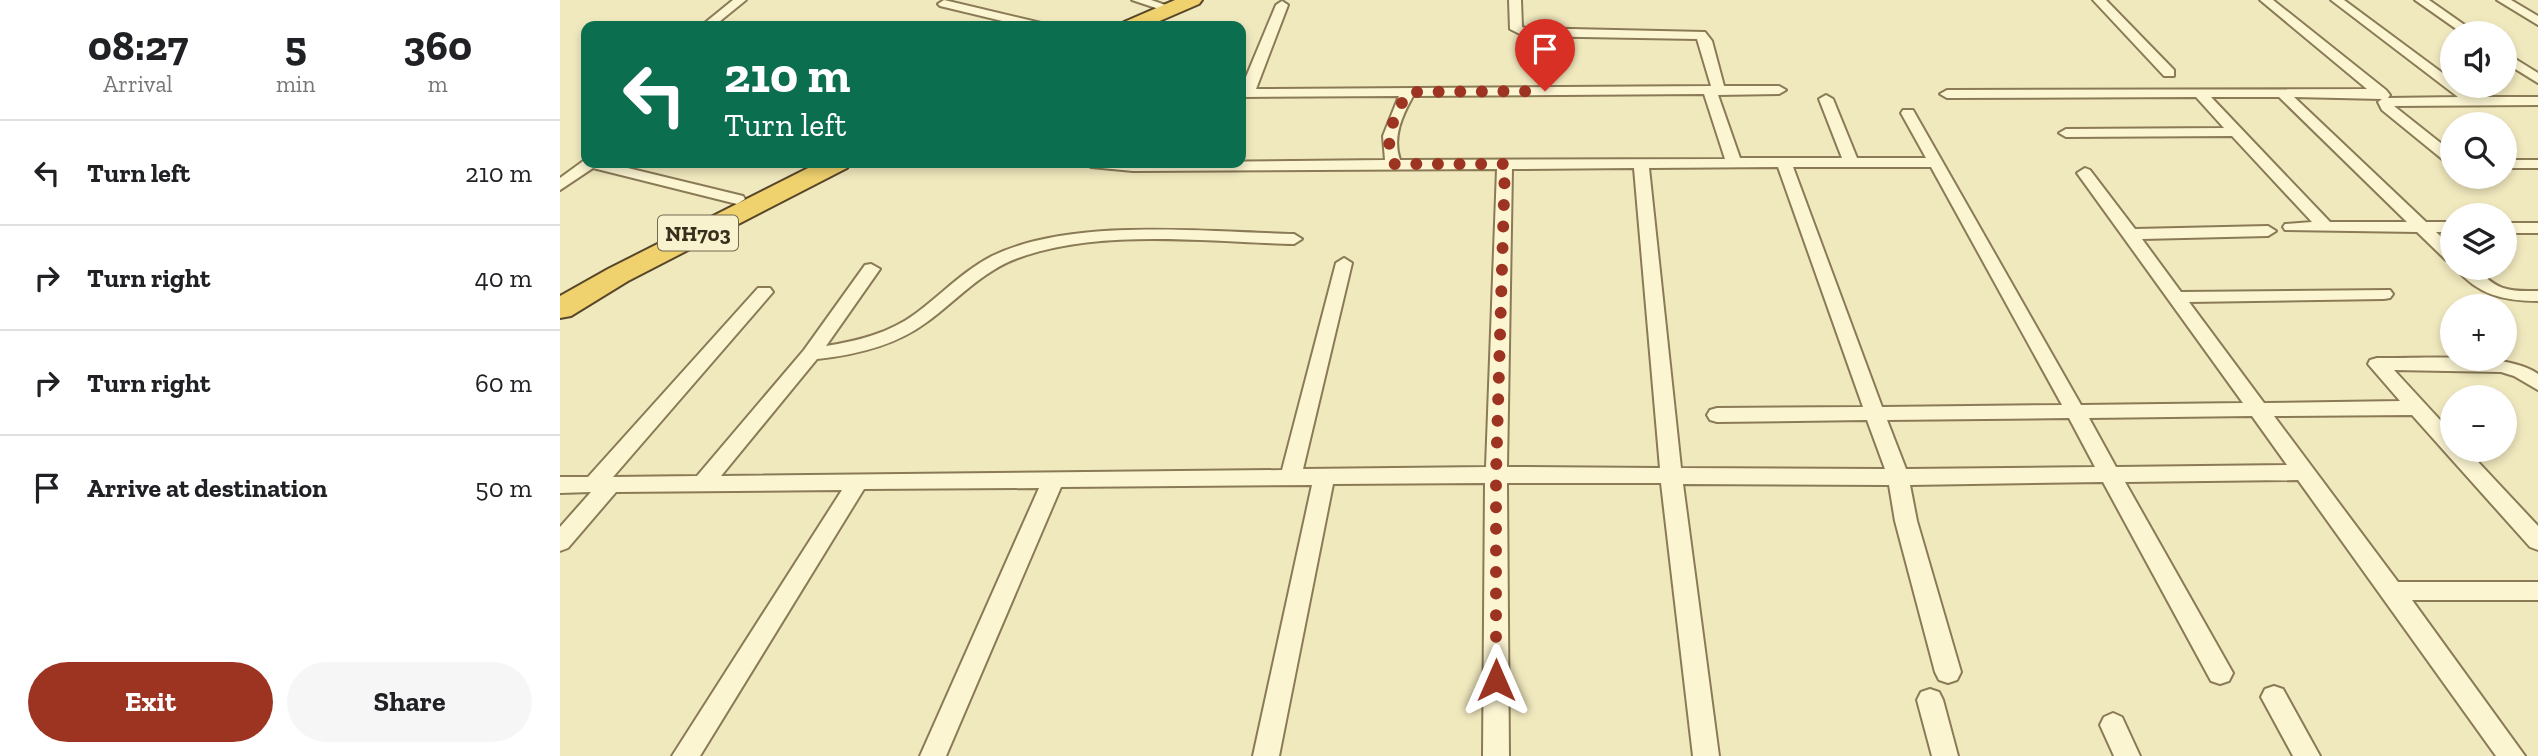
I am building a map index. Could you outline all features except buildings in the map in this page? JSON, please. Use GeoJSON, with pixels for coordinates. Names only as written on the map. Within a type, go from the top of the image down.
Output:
{"type":"FeatureCollection","features":[{"type":"Feature","properties":{"kind":"highway"},"geometry":{"type":"LineString","coordinates":[[1142,21],[1192,0]]}},
{"type":"Feature","properties":{"kind":"highway","name":"NH703"},"geometry":{"type":"LineString","coordinates":[[560,293],[737,199],[802,168]]}},
{"type":"Feature","properties":{"kind":"highway","name":"NH703"},"geometry":{"type":"LineString","coordinates":[[560,309],[618,275],[828,168]]}},
{"type":"Feature","properties":{"kind":"street"},"geometry":{"type":"LineString","coordinates":[[713,21],[740,0]]}},
{"type":"Feature","properties":{"kind":"street"},"geometry":{"type":"LineString","coordinates":[[1138,0],[1171,9]]}},
{"type":"Feature","properties":{"kind":"street"},"geometry":{"type":"LineString","coordinates":[[1515,0],[1514,23],[1516,29],[1524,32],[1701,35],[1706,41],[1714,90],[1734,162]]}},
{"type":"Feature","properties":{"kind":"street"},"geometry":{"type":"LineString","coordinates":[[2099,0],[2169,73]]}},
{"type":"Feature","properties":{"kind":"street"},"geometry":{"type":"LineString","coordinates":[[2266,0],[2385,97],[2387,107],[2440,150]]}},
{"type":"Feature","properties":{"kind":"street"},"geometry":{"type":"LineString","coordinates":[[2337,0],[2471,101]]}},
{"type":"Feature","properties":{"kind":"street"},"geometry":{"type":"LineString","coordinates":[[2421,0],[2452,21]]}},
{"type":"Feature","properties":{"kind":"street"},"geometry":{"type":"LineString","coordinates":[[2503,0],[2538,21]]}},
{"type":"Feature","properties":{"kind":"street"},"geometry":{"type":"LineString","coordinates":[[944,4],[1016,21]]}},
{"type":"Feature","properties":{"kind":"street"},"geometry":{"type":"LineString","coordinates":[[1246,88],[1282,5]]}},
{"type":"Feature","properties":{"kind":"street"},"geometry":{"type":"LineString","coordinates":[[2517,65],[2538,79]]}},
{"type":"Feature","properties":{"kind":"street"},"geometry":{"type":"LineString","coordinates":[[1246,93],[1779,90]]}},
{"type":"Feature","properties":{"kind":"street"},"geometry":{"type":"LineString","coordinates":[[1394,164],[1388,141],[1392,125],[1408,92]]}},
{"type":"Feature","properties":{"kind":"street"},"geometry":{"type":"LineString","coordinates":[[2200,93],[2326,227]]}},
{"type":"Feature","properties":{"kind":"street"},"geometry":{"type":"LineString","coordinates":[[2283,93],[2440,245]]}},
{"type":"Feature","properties":{"kind":"street"},"geometry":{"type":"LineString","coordinates":[[1947,94],[2283,93],[2471,101],[2538,101]]}},
{"type":"Feature","properties":{"kind":"street"},"geometry":{"type":"LineString","coordinates":[[1826,99],[1851,162]]}},
{"type":"Feature","properties":{"kind":"street"},"geometry":{"type":"LineString","coordinates":[[1908,113],[2076,410],[2108,474],[2220,673]]}},
{"type":"Feature","properties":{"kind":"street"},"geometry":{"type":"LineString","coordinates":[[2066,133],[2236,132]]}},
{"type":"Feature","properties":{"kind":"street"},"geometry":{"type":"LineString","coordinates":[[1784,162],[1898,477],[1906,521],[1948,673]]}},
{"type":"Feature","properties":{"kind":"street"},"geometry":{"type":"LineString","coordinates":[[1246,165],[1936,162]]}},
{"type":"Feature","properties":{"kind":"street"},"geometry":{"type":"LineString","coordinates":[[1496,756],[1496,475],[1505,164]]}},
{"type":"Feature","properties":{"kind":"street"},"geometry":{"type":"LineString","coordinates":[[1641,164],[1671,476],[1706,756]]}},
{"type":"Feature","properties":{"kind":"street"},"geometry":{"type":"LineString","coordinates":[[2517,164],[2538,164]]}},
{"type":"Feature","properties":{"kind":"street"},"geometry":{"type":"LineString","coordinates":[[560,185],[583,168]]}},
{"type":"Feature","properties":{"kind":"street"},"geometry":{"type":"LineString","coordinates":[[610,168],[737,199]]}},
{"type":"Feature","properties":{"kind":"street"},"geometry":{"type":"LineString","coordinates":[[2085,173],[2127,234],[2512,756]]}},
{"type":"Feature","properties":{"kind":"street"},"geometry":{"type":"LineString","coordinates":[[2291,227],[2440,227]]}},
{"type":"Feature","properties":{"kind":"street"},"geometry":{"type":"LineString","coordinates":[[2517,228],[2538,228]]}},
{"type":"Feature","properties":{"kind":"street"},"geometry":{"type":"LineString","coordinates":[[2127,234],[2268,231]]}},
{"type":"Feature","properties":{"kind":"street"},"geometry":{"type":"LineString","coordinates":[[811,354],[840,351],[884,339],[920,318],[977,271],[1013,253],[1096,239],[1294,239]]}},
{"type":"Feature","properties":{"kind":"street"},"geometry":{"type":"LineString","coordinates":[[1290,478],[1344,263]]}},
{"type":"Feature","properties":{"kind":"street"},"geometry":{"type":"LineString","coordinates":[[702,484],[811,354],[871,269]]}},
{"type":"Feature","properties":{"kind":"street"},"geometry":{"type":"LineString","coordinates":[[2478,280],[2496,293],[2538,296]]}},
{"type":"Feature","properties":{"kind":"street"},"geometry":{"type":"LineString","coordinates":[[560,542],[601,485],[764,292]]}},
{"type":"Feature","properties":{"kind":"street"},"geometry":{"type":"LineString","coordinates":[[2174,297],[2384,294]]}},
{"type":"Feature","properties":{"kind":"street"},"geometry":{"type":"LineString","coordinates":[[2440,434],[2377,364],[2501,366],[2521,371],[2538,384]]}},
{"type":"Feature","properties":{"kind":"street"},"geometry":{"type":"LineString","coordinates":[[1717,415],[2417,408]]}},
{"type":"Feature","properties":{"kind":"street"},"geometry":{"type":"LineString","coordinates":[[2466,462],[2538,541]]}},
{"type":"Feature","properties":{"kind":"street"},"geometry":{"type":"LineString","coordinates":[[560,485],[1496,475],[1898,477],[2303,472]]}},
{"type":"Feature","properties":{"kind":"street"},"geometry":{"type":"LineString","coordinates":[[1266,756],[1324,477]]}},
{"type":"Feature","properties":{"kind":"street"},"geometry":{"type":"LineString","coordinates":[[933,756],[1053,480]]}},
{"type":"Feature","properties":{"kind":"street"},"geometry":{"type":"LineString","coordinates":[[685,756],[858,482]]}},
{"type":"Feature","properties":{"kind":"street"},"geometry":{"type":"LineString","coordinates":[[2390,591],[2538,591]]}},
{"type":"Feature","properties":{"kind":"street"},"geometry":{"type":"LineString","coordinates":[[2274,697],[2307,756]]}},
{"type":"Feature","properties":{"kind":"street"},"geometry":{"type":"LineString","coordinates":[[1930,700],[1945,756]]}},
{"type":"Feature","properties":{"kind":"street"},"geometry":{"type":"LineString","coordinates":[[2113,724],[2127,756]]}},
{"type":"Feature","properties":{"kind":"route"},"geometry":{"type":"LineString","coordinates":[[1496,680],[1496,475],[1505,164],[1394,164],[1388,141],[1392,125],[1408,92],[1545,91]]}}]}
